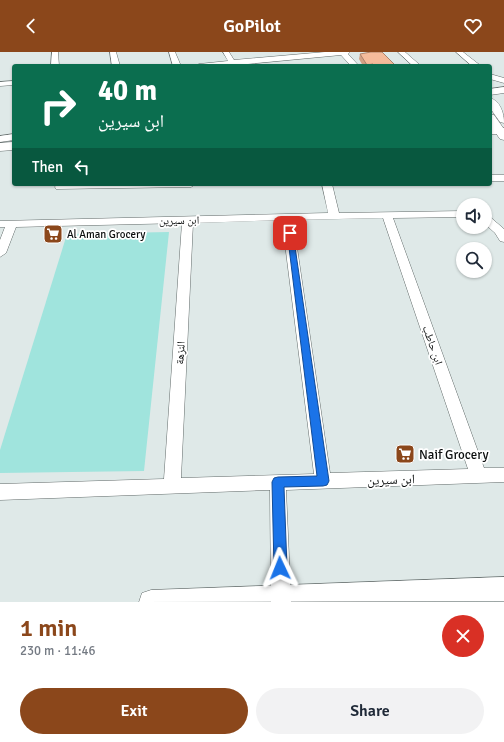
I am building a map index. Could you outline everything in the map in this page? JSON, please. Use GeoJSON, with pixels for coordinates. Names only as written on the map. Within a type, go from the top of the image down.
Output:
{"type":"FeatureCollection","features":[{"type":"Feature","properties":{"kind":"street"},"geometry":{"type":"LineString","coordinates":[[55,52],[55,64]]}},
{"type":"Feature","properties":{"kind":"street"},"geometry":{"type":"LineString","coordinates":[[113,52],[116,64]]}},
{"type":"Feature","properties":{"kind":"street"},"geometry":{"type":"LineString","coordinates":[[172,52],[176,64]]}},
{"type":"Feature","properties":{"kind":"street"},"geometry":{"type":"LineString","coordinates":[[226,52],[233,64],[285,55],[347,52]]}},
{"type":"Feature","properties":{"kind":"street"},"geometry":{"type":"LineString","coordinates":[[343,52],[353,64]]}},
{"type":"Feature","properties":{"kind":"street"},"geometry":{"type":"LineString","coordinates":[[401,52],[415,64]]}},
{"type":"Feature","properties":{"kind":"street"},"geometry":{"type":"LineString","coordinates":[[459,52],[474,64]]}},
{"type":"Feature","properties":{"kind":"street"},"geometry":{"type":"LineString","coordinates":[[285,55],[292,64]]}},
{"type":"Feature","properties":{"kind":"street"},"geometry":{"type":"LineString","coordinates":[[492,77],[504,82]]}},
{"type":"Feature","properties":{"kind":"street"},"geometry":{"type":"LineString","coordinates":[[492,84],[504,82]]}},
{"type":"Feature","properties":{"kind":"street"},"geometry":{"type":"LineString","coordinates":[[0,84],[12,83]]}},
{"type":"Feature","properties":{"kind":"street"},"geometry":{"type":"LineString","coordinates":[[492,92],[504,90]]}},
{"type":"Feature","properties":{"kind":"street"},"geometry":{"type":"LineString","coordinates":[[492,107],[498,124]]}},
{"type":"Feature","properties":{"kind":"street"},"geometry":{"type":"LineString","coordinates":[[0,139],[12,137]]}},
{"type":"Feature","properties":{"kind":"street"},"geometry":{"type":"LineString","coordinates":[[0,147],[12,146]]}},
{"type":"Feature","properties":{"kind":"street"},"geometry":{"type":"LineString","coordinates":[[492,178],[504,178]]}},
{"type":"Feature","properties":{"kind":"street"},"geometry":{"type":"LineString","coordinates":[[60,187],[104,186]]}},
{"type":"Feature","properties":{"kind":"street"},"geometry":{"type":"LineString","coordinates":[[327,186],[334,216]]}},
{"type":"Feature","properties":{"kind":"street","name":"ابن سيرين"},"geometry":{"type":"LineString","coordinates":[[445,214],[456,212]]}},
{"type":"Feature","properties":{"kind":"street","name":"ابن سيرين"},"geometry":{"type":"LineString","coordinates":[[0,224],[456,214]]}},
{"type":"Feature","properties":{"kind":"street","name":"ابن حاطب"},"geometry":{"type":"LineString","coordinates":[[387,215],[478,475]]}},
{"type":"Feature","properties":{"kind":"street"},"geometry":{"type":"LineString","coordinates":[[492,216],[500,226],[502,235]]}},
{"type":"Feature","properties":{"kind":"street"},"geometry":{"type":"LineString","coordinates":[[287,217],[323,481]]}},
{"type":"Feature","properties":{"kind":"street","name":"النزهة"},"geometry":{"type":"LineString","coordinates":[[172,486],[188,220]]}},
{"type":"Feature","properties":{"kind":"street"},"geometry":{"type":"LineString","coordinates":[[0,253],[12,224]]}},
{"type":"Feature","properties":{"kind":"street"},"geometry":{"type":"LineString","coordinates":[[492,225],[502,235]]}},
{"type":"Feature","properties":{"kind":"street","name":"ابن سيرين"},"geometry":{"type":"LineString","coordinates":[[0,492],[504,475]]}},
{"type":"Feature","properties":{"kind":"street"},"geometry":{"type":"LineString","coordinates":[[278,482],[281,599]]}},
{"type":"Feature","properties":{"kind":"street"},"geometry":{"type":"LineString","coordinates":[[151,602],[281,599],[504,589]]}},
{"type":"Feature","properties":{"kind":"shaded area"},"geometry":{"type":"Polygon","coordinates":[[[169,232],[144,471],[0,473],[0,450],[67,234],[169,232]]]}},
{"type":"Feature","properties":{"kind":"building"},"geometry":{"type":"Polygon","coordinates":[[[382,52],[394,64],[366,64],[360,54],[382,52]]]}},
{"type":"Feature","properties":{"kind":"place","name":"Al Aman Grocery"},"geometry":{"type":"Point","coordinates":[53,234]}},
{"type":"Feature","properties":{"kind":"place","name":"Naif Grocery"},"geometry":{"type":"Point","coordinates":[405,454]}},
{"type":"Feature","properties":{"kind":"route"},"geometry":{"type":"LineString","coordinates":[[280,568],[278,482],[323,481],[290,233]]}}]}
